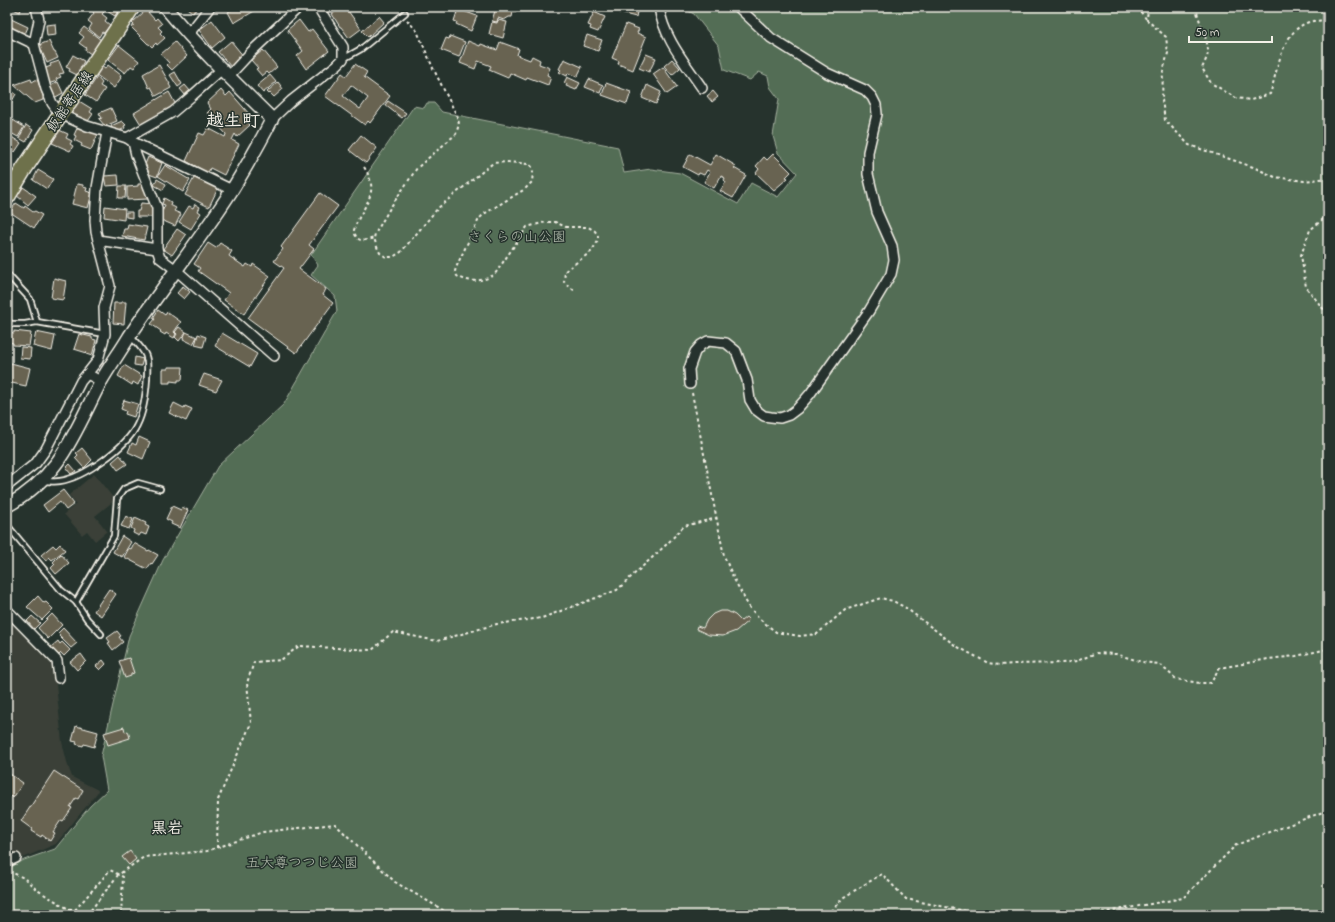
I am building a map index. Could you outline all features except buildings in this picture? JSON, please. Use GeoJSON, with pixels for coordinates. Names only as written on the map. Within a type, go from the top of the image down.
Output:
{"type":"FeatureCollection","features":[{"type":"Feature","properties":{"kind":"main road","name":"飯能寄居線"},"geometry":{"type":"LineString","coordinates":[[7,197],[24,168],[132,7]]}},
{"type":"Feature","properties":{"kind":"street"},"geometry":{"type":"LineString","coordinates":[[36,7],[39,20],[34,44],[46,89],[52,103],[60,114],[87,126],[130,140],[232,190]]}},
{"type":"Feature","properties":{"kind":"street"},"geometry":{"type":"LineString","coordinates":[[165,7],[188,35],[272,119]]}},
{"type":"Feature","properties":{"kind":"street"},"geometry":{"type":"LineString","coordinates":[[188,35],[210,7]]}},
{"type":"Feature","properties":{"kind":"street"},"geometry":{"type":"LineString","coordinates":[[130,140],[173,112],[193,95],[225,73],[252,51],[300,7]]}},
{"type":"Feature","properties":{"kind":"street"},"geometry":{"type":"LineString","coordinates":[[7,506],[42,480],[63,455],[76,433],[102,381],[130,336],[232,190],[272,119],[291,101],[343,59],[343,48],[318,7]]}},
{"type":"Feature","properties":{"kind":"street"},"geometry":{"type":"LineString","coordinates":[[659,7],[668,35],[677,52],[702,88]]}},
{"type":"Feature","properties":{"kind":"street"},"geometry":{"type":"LineString","coordinates":[[690,384],[690,369],[695,352],[701,345],[708,341],[726,343],[736,351],[747,380],[750,400],[756,410],[764,416],[780,418],[788,415],[797,409],[810,394],[869,311],[891,274],[894,260],[892,246],[877,212],[868,174],[868,152],[877,114],[876,105],[872,97],[865,90],[827,73],[771,38],[738,7]]}},
{"type":"Feature","properties":{"kind":"street"},"geometry":{"type":"LineString","coordinates":[[7,31],[34,44]]}},
{"type":"Feature","properties":{"kind":"street"},"geometry":{"type":"LineString","coordinates":[[7,486],[36,463],[46,449],[81,381],[98,360],[105,334],[104,308],[110,286],[98,240],[95,220],[97,188],[107,132]]}},
{"type":"Feature","properties":{"kind":"street"},"geometry":{"type":"LineString","coordinates":[[130,140],[157,208],[157,249],[160,258],[176,270],[274,356]]}},
{"type":"Feature","properties":{"kind":"street"},"geometry":{"type":"LineString","coordinates":[[98,240],[157,249]]}},
{"type":"Feature","properties":{"kind":"street"},"geometry":{"type":"LineString","coordinates":[[87,374],[102,381]]}},
{"type":"Feature","properties":{"kind":"street"},"geometry":{"type":"LineString","coordinates":[[7,610],[57,662],[58,678]]}},
{"type":"Feature","properties":{"kind":"street"},"geometry":{"type":"LineString","coordinates":[[7,862],[16,858]]}},
{"type":"Feature","properties":{"kind":"lane"},"geometry":{"type":"LineString","coordinates":[[343,59],[361,49],[404,14]]}},
{"type":"Feature","properties":{"kind":"lane"},"geometry":{"type":"LineString","coordinates":[[7,274],[30,299],[37,322]]}},
{"type":"Feature","properties":{"kind":"lane"},"geometry":{"type":"LineString","coordinates":[[7,322],[12,324],[25,324],[37,322],[105,334]]}},
{"type":"Feature","properties":{"kind":"lane"},"geometry":{"type":"LineString","coordinates":[[42,480],[60,482],[77,475],[99,463],[132,436],[142,412],[146,389],[147,358],[144,351],[130,336]]}},
{"type":"Feature","properties":{"kind":"lane"},"geometry":{"type":"LineString","coordinates":[[76,602],[114,536],[117,499],[124,489],[138,483],[160,489]]}},
{"type":"Feature","properties":{"kind":"lane"},"geometry":{"type":"LineString","coordinates":[[7,525],[61,590],[76,602],[87,619],[101,634]]}},
{"type":"Feature","properties":{"kind":"path"},"geometry":{"type":"LineString","coordinates":[[1137,7],[1147,20],[1166,37],[1168,53],[1163,71],[1162,100],[1165,120],[1189,145],[1253,167],[1275,177],[1304,181],[1328,178]]}},
{"type":"Feature","properties":{"kind":"path"},"geometry":{"type":"LineString","coordinates":[[1147,20],[1148,7]]}},
{"type":"Feature","properties":{"kind":"path"},"geometry":{"type":"LineString","coordinates":[[1196,7],[1208,53],[1202,68],[1211,83],[1236,98],[1251,100],[1270,94],[1284,46],[1296,30],[1309,22],[1328,20]]}},
{"type":"Feature","properties":{"kind":"path"},"geometry":{"type":"LineString","coordinates":[[404,14],[417,31],[432,68],[458,118],[458,124],[456,134],[417,168],[390,208],[375,234],[374,238],[376,247],[380,253],[386,257],[393,257],[401,252],[438,208],[493,163],[506,162],[529,164],[532,167],[533,172],[532,182],[525,189],[484,214],[479,219],[458,263],[456,271],[457,276],[467,281],[489,278],[495,274],[527,227],[546,222],[555,222],[566,226],[588,227],[595,231],[598,236],[598,240],[592,252],[565,271],[564,282],[575,291]]}},
{"type":"Feature","properties":{"kind":"path"},"geometry":{"type":"LineString","coordinates":[[364,167],[371,180],[372,192],[354,230],[355,236],[358,239],[364,241],[374,238]]}},
{"type":"Feature","properties":{"kind":"path"},"geometry":{"type":"LineString","coordinates":[[1328,215],[1310,230],[1301,255],[1306,287],[1328,315]]}},
{"type":"Feature","properties":{"kind":"path"},"geometry":{"type":"LineString","coordinates":[[690,384],[724,556],[749,607],[762,621],[776,632],[800,636],[817,634],[845,610],[881,598],[893,601],[906,608],[956,646],[988,663],[999,665],[1062,664],[1077,661],[1096,654],[1116,654],[1142,662],[1159,664],[1176,679],[1205,683],[1211,683],[1219,668],[1268,659],[1296,656],[1328,649]]}},
{"type":"Feature","properties":{"kind":"path"},"geometry":{"type":"LineString","coordinates":[[217,848],[218,800],[251,723],[248,683],[254,662],[281,660],[299,646],[372,650],[393,632],[437,641],[497,624],[542,618],[616,590],[667,544],[684,526],[717,518]]}},
{"type":"Feature","properties":{"kind":"path"},"geometry":{"type":"LineString","coordinates":[[1090,915],[1183,898],[1236,845],[1328,810]]}},
{"type":"Feature","properties":{"kind":"path"},"geometry":{"type":"LineString","coordinates":[[87,915],[118,875],[144,857],[207,851],[263,832],[335,824],[395,882],[448,913],[448,915]]}},
{"type":"Feature","properties":{"kind":"path"},"geometry":{"type":"LineString","coordinates":[[7,866],[9,872],[24,878],[37,890],[72,911],[75,910],[110,870],[123,877],[121,915]]}},
{"type":"Feature","properties":{"kind":"path"},"geometry":{"type":"LineString","coordinates":[[827,915],[844,897],[882,874],[906,899],[985,915]]}},
{"type":"Feature","properties":{"kind":"shaded area"},"geometry":{"type":"Polygon","coordinates":[[[94,474],[115,500],[95,516],[107,531],[95,541],[87,531],[82,535],[64,514],[76,504],[69,495],[94,474]]]}},
{"type":"Feature","properties":{"kind":"shaded area"},"geometry":{"type":"Polygon","coordinates":[[[7,616],[54,665],[62,742],[68,766],[72,777],[98,790],[56,844],[23,858],[13,855],[7,859],[7,616]]]}},
{"type":"Feature","properties":{"kind":"green space"},"geometry":{"type":"Polygon","coordinates":[[[680,7],[1328,7],[1328,915],[7,915],[7,869],[24,860],[55,849],[90,806],[107,790],[101,756],[129,636],[163,560],[218,466],[284,404],[337,311],[335,296],[311,275],[318,265],[311,255],[414,106],[424,108],[427,103],[434,103],[442,112],[618,147],[624,173],[651,169],[680,173],[738,204],[751,183],[778,197],[797,173],[778,153],[773,136],[779,99],[770,87],[768,76],[759,72],[750,80],[724,70],[719,46],[694,14],[680,7]]]}},
{"type":"Feature","properties":{"kind":"district","name":"越生町"},"geometry":{"type":"Point","coordinates":[233,120]}},
{"type":"Feature","properties":{"kind":"district","name":"黒岩"},"geometry":{"type":"Point","coordinates":[167,827]}},
{"type":"Feature","properties":{"kind":"park label","name":"さくらの山公園"},"geometry":{"type":"Point","coordinates":[517,236]}},
{"type":"Feature","properties":{"kind":"park label","name":"五大尊つつじ公園"},"geometry":{"type":"Point","coordinates":[302,862]}}]}
